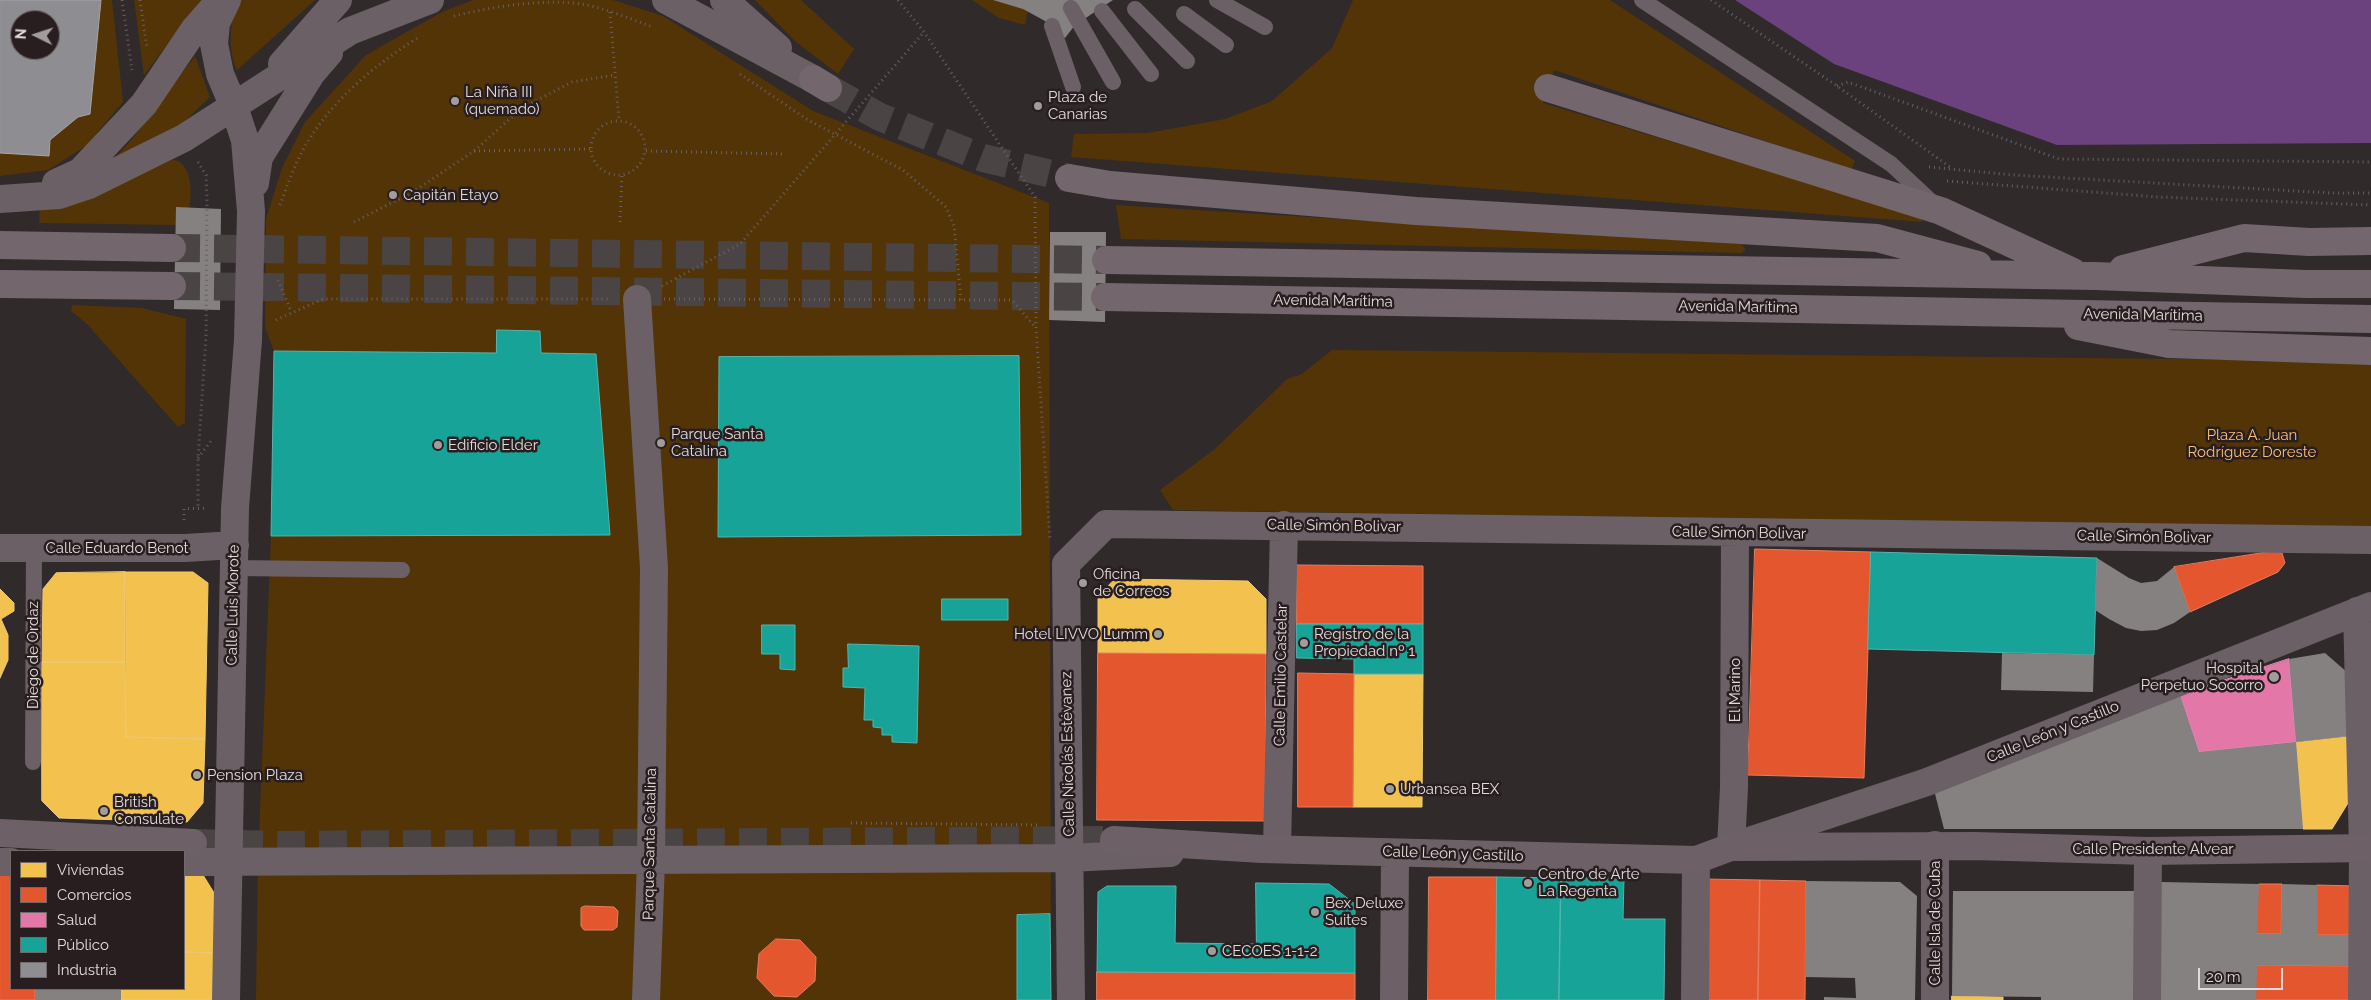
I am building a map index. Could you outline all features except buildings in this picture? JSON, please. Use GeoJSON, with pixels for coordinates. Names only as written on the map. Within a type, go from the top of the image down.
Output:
{"type":"FeatureCollection","features":[{"type":"Feature","properties":{"kind":"highway"},"geometry":{"type":"LineString","coordinates":[[1548,88],[1941,210],[2088,276],[2244,238],[2309,242],[2371,241]]}},
{"type":"Feature","properties":{"kind":"highway"},"geometry":{"type":"LineString","coordinates":[[1069,178],[1110,184],[1416,211],[1876,238],[2018,276]]}},
{"type":"Feature","properties":{"kind":"highway"},"geometry":{"type":"LineString","coordinates":[[0,245],[172,248]]}},
{"type":"Feature","properties":{"kind":"highway"},"geometry":{"type":"LineString","coordinates":[[1106,260],[2088,276],[2306,284],[2371,284]]}},
{"type":"Feature","properties":{"kind":"highway"},"geometry":{"type":"LineString","coordinates":[[0,284],[172,286]]}},
{"type":"Feature","properties":{"kind":"highway","name":"Avenida Marítima"},"geometry":{"type":"LineString","coordinates":[[1105,297],[2371,319]]}},
{"type":"Feature","properties":{"kind":"highway"},"geometry":{"type":"LineString","coordinates":[[2001,312],[2168,344],[2371,351]]}},
{"type":"Feature","properties":{"kind":"street"},"geometry":{"type":"LineString","coordinates":[[0,195],[55,184],[80,172],[144,104],[194,30],[220,0]]}},
{"type":"Feature","properties":{"kind":"street"},"geometry":{"type":"LineString","coordinates":[[227,0],[216,23],[214,44],[220,74],[234,107],[265,211]]}},
{"type":"Feature","properties":{"kind":"street"},"geometry":{"type":"LineString","coordinates":[[244,140],[250,113],[262,87],[338,0]]}},
{"type":"Feature","properties":{"kind":"street"},"geometry":{"type":"LineString","coordinates":[[265,211],[259,157],[311,74],[377,0]]}},
{"type":"Feature","properties":{"kind":"street"},"geometry":{"type":"LineString","coordinates":[[666,0],[820,84]]}},
{"type":"Feature","properties":{"kind":"street"},"geometry":{"type":"LineString","coordinates":[[724,0],[820,84]]}},
{"type":"Feature","properties":{"kind":"street"},"geometry":{"type":"LineString","coordinates":[[739,0],[820,84]]}},
{"type":"Feature","properties":{"kind":"street"},"geometry":{"type":"LineString","coordinates":[[0,199],[59,195],[89,185],[184,138],[350,30],[440,8]]}},
{"type":"Feature","properties":{"kind":"street","name":"Calle Luis Morote"},"geometry":{"type":"LineString","coordinates":[[226,1000],[235,508],[248,340],[265,211]]}},
{"type":"Feature","properties":{"kind":"street","name":"Parque Santa Catalina"},"geometry":{"type":"LineString","coordinates":[[637,299],[654,568],[646,1000]]}},
{"type":"Feature","properties":{"kind":"street","name":"Calle Simón Bolivar"},"geometry":{"type":"LineString","coordinates":[[1106,524],[2371,540]]}},
{"type":"Feature","properties":{"kind":"street","name":"Calle Nicolás Estévanez"},"geometry":{"type":"LineString","coordinates":[[1071,1000],[1066,564],[1106,524]]}},
{"type":"Feature","properties":{"kind":"street","name":"Calle Emilio Castelar"},"geometry":{"type":"LineString","coordinates":[[1272,841],[1284,525]]}},
{"type":"Feature","properties":{"kind":"street","name":"El Marino"},"geometry":{"type":"LineString","coordinates":[[1731,847],[1734,788],[1735,533]]}},
{"type":"Feature","properties":{"kind":"street","name":"Calle Eduardo Benot"},"geometry":{"type":"LineString","coordinates":[[0,548],[184,548],[234,557]]}},
{"type":"Feature","properties":{"kind":"street"},"geometry":{"type":"LineString","coordinates":[[2362,1000],[2367,848],[2364,608]]}},
{"type":"Feature","properties":{"kind":"street","name":"Calle León y Castillo"},"geometry":{"type":"LineString","coordinates":[[1114,840],[1272,841],[1394,853],[1696,860],[1927,782],[2364,608]]}},
{"type":"Feature","properties":{"kind":"street"},"geometry":{"type":"LineString","coordinates":[[0,833],[168,850]]}},
{"type":"Feature","properties":{"kind":"street","name":"Calle León y Castillo"},"geometry":{"type":"LineString","coordinates":[[188,852],[228,862],[1070,858],[1272,841]]}},
{"type":"Feature","properties":{"kind":"street","name":"Calle León y Castillo"},"geometry":{"type":"LineString","coordinates":[[1731,847],[1935,845]]}},
{"type":"Feature","properties":{"kind":"street","name":"Calle Presidente Alvear"},"geometry":{"type":"LineString","coordinates":[[1935,845],[2148,851],[2367,848]]}},
{"type":"Feature","properties":{"kind":"street","name":"Calle Isla de Cuba"},"geometry":{"type":"LineString","coordinates":[[1935,845],[1935,1000]]}},
{"type":"Feature","properties":{"kind":"street"},"geometry":{"type":"LineString","coordinates":[[2147,1000],[2148,851]]}},
{"type":"Feature","properties":{"kind":"street"},"geometry":{"type":"LineString","coordinates":[[1394,853],[1394,1000]]}},
{"type":"Feature","properties":{"kind":"street"},"geometry":{"type":"LineString","coordinates":[[1695,1000],[1696,860]]}},
{"type":"Feature","properties":{"kind":"lane"},"geometry":{"type":"LineString","coordinates":[[1218,0],[1265,28]]}},
{"type":"Feature","properties":{"kind":"lane"},"geometry":{"type":"LineString","coordinates":[[1642,0],[1891,164],[1941,210]]}},
{"type":"Feature","properties":{"kind":"lane"},"geometry":{"type":"LineString","coordinates":[[1071,8],[1113,82]]}},
{"type":"Feature","properties":{"kind":"lane"},"geometry":{"type":"LineString","coordinates":[[1135,9],[1187,61]]}},
{"type":"Feature","properties":{"kind":"lane"},"geometry":{"type":"LineString","coordinates":[[1102,11],[1151,74]]}},
{"type":"Feature","properties":{"kind":"lane"},"geometry":{"type":"LineString","coordinates":[[1184,14],[1226,45]]}},
{"type":"Feature","properties":{"kind":"lane"},"geometry":{"type":"LineString","coordinates":[[1052,26],[1073,87]]}},
{"type":"Feature","properties":{"kind":"lane","name":"Diego de Ordaz"},"geometry":{"type":"LineString","coordinates":[[33,762],[34,548]]}},
{"type":"Feature","properties":{"kind":"lane"},"geometry":{"type":"LineString","coordinates":[[234,557],[402,570]]}},
{"type":"Feature","properties":{"kind":"path"},"geometry":{"type":"LineString","coordinates":[[140,0],[153,90]]}},
{"type":"Feature","properties":{"kind":"path"},"geometry":{"type":"LineString","coordinates":[[898,0],[924,32],[1035,197],[1036,328],[1051,547]]}},
{"type":"Feature","properties":{"kind":"path"},"geometry":{"type":"LineString","coordinates":[[1711,0],[1837,86],[1952,169]]}},
{"type":"Feature","properties":{"kind":"path"},"geometry":{"type":"LineString","coordinates":[[440,8],[572,3],[610,12],[656,28]]}},
{"type":"Feature","properties":{"kind":"path"},"geometry":{"type":"LineString","coordinates":[[610,12],[619,120]]}},
{"type":"Feature","properties":{"kind":"path"},"geometry":{"type":"LineString","coordinates":[[265,211],[304,148],[337,103],[384,58],[425,32]]}},
{"type":"Feature","properties":{"kind":"path"},"geometry":{"type":"LineString","coordinates":[[637,299],[740,244],[924,32]]}},
{"type":"Feature","properties":{"kind":"path"},"geometry":{"type":"LineString","coordinates":[[734,71],[808,120],[903,170],[946,207],[954,226],[961,300]]}},
{"type":"Feature","properties":{"kind":"path"},"geometry":{"type":"LineString","coordinates":[[354,222],[413,192],[474,151],[522,108],[572,82],[615,75]]}},
{"type":"Feature","properties":{"kind":"path"},"geometry":{"type":"LineString","coordinates":[[1837,86],[1848,82],[2059,159],[2371,162]]}},
{"type":"Feature","properties":{"kind":"path"},"geometry":{"type":"LineString","coordinates":[[619,120],[636,126],[642,133],[646,151],[638,167],[622,175],[604,172],[598,166],[591,149],[592,140],[602,125],[619,120]]}},
{"type":"Feature","properties":{"kind":"path"},"geometry":{"type":"LineString","coordinates":[[474,151],[591,149]]}},
{"type":"Feature","properties":{"kind":"path"},"geometry":{"type":"LineString","coordinates":[[646,151],[786,154]]}},
{"type":"Feature","properties":{"kind":"path"},"geometry":{"type":"LineString","coordinates":[[1891,164],[2102,180],[2331,193],[2371,193]]}},
{"type":"Feature","properties":{"kind":"path"},"geometry":{"type":"LineString","coordinates":[[620,222],[622,175]]}},
{"type":"Feature","properties":{"kind":"path"},"geometry":{"type":"LineString","coordinates":[[1944,180],[1953,183],[2158,196],[2371,205]]}},
{"type":"Feature","properties":{"kind":"path"},"geometry":{"type":"LineString","coordinates":[[276,273],[291,311]]}},
{"type":"Feature","properties":{"kind":"path"},"geometry":{"type":"LineString","coordinates":[[198,459],[216,435]]}},
{"type":"Feature","properties":{"kind":"path"},"geometry":{"type":"LineString","coordinates":[[852,823],[1069,825]]}},
{"type":"Feature","properties":{"kind":"green space"},"geometry":{"type":"Polygon","coordinates":[[[101,0],[112,0],[123,102],[86,146],[48,170],[0,176],[0,153],[50,140],[78,117],[90,114],[101,0]]]}},
{"type":"Feature","properties":{"kind":"green space"},"geometry":{"type":"Polygon","coordinates":[[[134,0],[201,0],[144,75],[134,0]]]}},
{"type":"Feature","properties":{"kind":"green space"},"geometry":{"type":"Polygon","coordinates":[[[238,0],[315,0],[237,70],[232,53],[231,35],[233,17],[238,0]]]}},
{"type":"Feature","properties":{"kind":"green space","name":"Parque Santa Catalina"},"geometry":{"type":"Polygon","coordinates":[[[473,0],[613,0],[663,16],[813,111],[1049,203],[1051,1000],[256,1000],[258,862],[271,536],[274,351],[265,327],[266,219],[282,168],[305,122],[366,55],[442,12],[473,0]]]}},
{"type":"Feature","properties":{"kind":"green space"},"geometry":{"type":"Polygon","coordinates":[[[755,0],[801,0],[854,49],[838,74],[796,42],[755,0]]]}},
{"type":"Feature","properties":{"kind":"green space"},"geometry":{"type":"Polygon","coordinates":[[[972,0],[1023,0],[1029,3],[1025,25],[999,18],[972,0]]]}},
{"type":"Feature","properties":{"kind":"green space"},"geometry":{"type":"Polygon","coordinates":[[[1353,0],[1610,0],[1855,161],[1851,170],[1554,70],[1543,103],[1921,217],[1923,222],[1071,157],[1074,134],[1148,133],[1225,119],[1272,101],[1332,48],[1353,0]]]}},
{"type":"Feature","properties":{"kind":"green space"},"geometry":{"type":"Polygon","coordinates":[[[195,56],[210,97],[170,135],[114,159],[132,139],[195,56]]]}},
{"type":"Feature","properties":{"kind":"green space"},"geometry":{"type":"Polygon","coordinates":[[[172,160],[179,162],[184,167],[188,174],[191,191],[189,209],[179,225],[39,223],[40,203],[148,171],[172,160]]]}},
{"type":"Feature","properties":{"kind":"green space"},"geometry":{"type":"Polygon","coordinates":[[[1116,205],[1741,244],[1746,250],[1742,253],[1121,239],[1116,205]]]}},
{"type":"Feature","properties":{"kind":"green space"},"geometry":{"type":"Polygon","coordinates":[[[72,305],[142,308],[186,319],[185,423],[178,427],[87,324],[71,311],[72,305]]]}},
{"type":"Feature","properties":{"kind":"green space","name":"Plaza A. Juan Rodríguez Doreste"},"geometry":{"type":"Polygon","coordinates":[[[1332,350],[2371,361],[2371,529],[1173,510],[1160,490],[1215,449],[1287,379],[1302,374],[1332,350]]]}},
{"type":"Feature","properties":{"kind":"shaded area"},"geometry":{"type":"Polygon","coordinates":[[[1735,0],[2371,0],[2371,143],[2057,145],[1834,64],[1735,0]]]}},
{"type":"Feature","properties":{"kind":"tunnel"},"geometry":{"type":"LineString","coordinates":[[828,88],[880,117],[983,158],[1069,178]]}},
{"type":"Feature","properties":{"kind":"tunnel"},"geometry":{"type":"LineString","coordinates":[[172,248],[1106,260]]}},
{"type":"Feature","properties":{"kind":"tunnel"},"geometry":{"type":"LineString","coordinates":[[172,286],[1105,297]]}},
{"type":"Feature","properties":{"kind":"tunnel"},"geometry":{"type":"LineString","coordinates":[[193,843],[281,845],[1114,840]]}},
{"type":"Feature","properties":{"kind":"place","name":"La Niña III (quemado)"},"geometry":{"type":"Point","coordinates":[455,101]}},
{"type":"Feature","properties":{"kind":"place","name":"Plaza de Canarias"},"geometry":{"type":"Point","coordinates":[1038,106]}},
{"type":"Feature","properties":{"kind":"place","name":"Capitán Etayo"},"geometry":{"type":"Point","coordinates":[393,195]}},
{"type":"Feature","properties":{"kind":"place","name":"Parque Santa Catalina"},"geometry":{"type":"Point","coordinates":[661,443]}},
{"type":"Feature","properties":{"kind":"place","name":"Edificio Elder"},"geometry":{"type":"Point","coordinates":[438,445]}},
{"type":"Feature","properties":{"kind":"place","name":"Oficina de Correos"},"geometry":{"type":"Point","coordinates":[1083,583]}},
{"type":"Feature","properties":{"kind":"place","name":"Hotel LIVVO Lumm"},"geometry":{"type":"Point","coordinates":[1158,634]}},
{"type":"Feature","properties":{"kind":"place","name":"Registro de la Propiedad nº 1"},"geometry":{"type":"Point","coordinates":[1304,643]}},
{"type":"Feature","properties":{"kind":"place","name":"Hospital Perpetuo Socorro"},"geometry":{"type":"Point","coordinates":[2274,677]}},
{"type":"Feature","properties":{"kind":"place","name":"Pension Plaza"},"geometry":{"type":"Point","coordinates":[197,775]}},
{"type":"Feature","properties":{"kind":"place","name":"Urbansea BEX"},"geometry":{"type":"Point","coordinates":[1390,789]}},
{"type":"Feature","properties":{"kind":"place","name":"British Consulate"},"geometry":{"type":"Point","coordinates":[104,811]}},
{"type":"Feature","properties":{"kind":"place","name":"Centro de Arte La Regenta"},"geometry":{"type":"Point","coordinates":[1528,883]}},
{"type":"Feature","properties":{"kind":"place","name":"Bex Deluxe Suites"},"geometry":{"type":"Point","coordinates":[1315,912]}},
{"type":"Feature","properties":{"kind":"place","name":"CECOES 1-1-2"},"geometry":{"type":"Point","coordinates":[1212,951]}}]}
